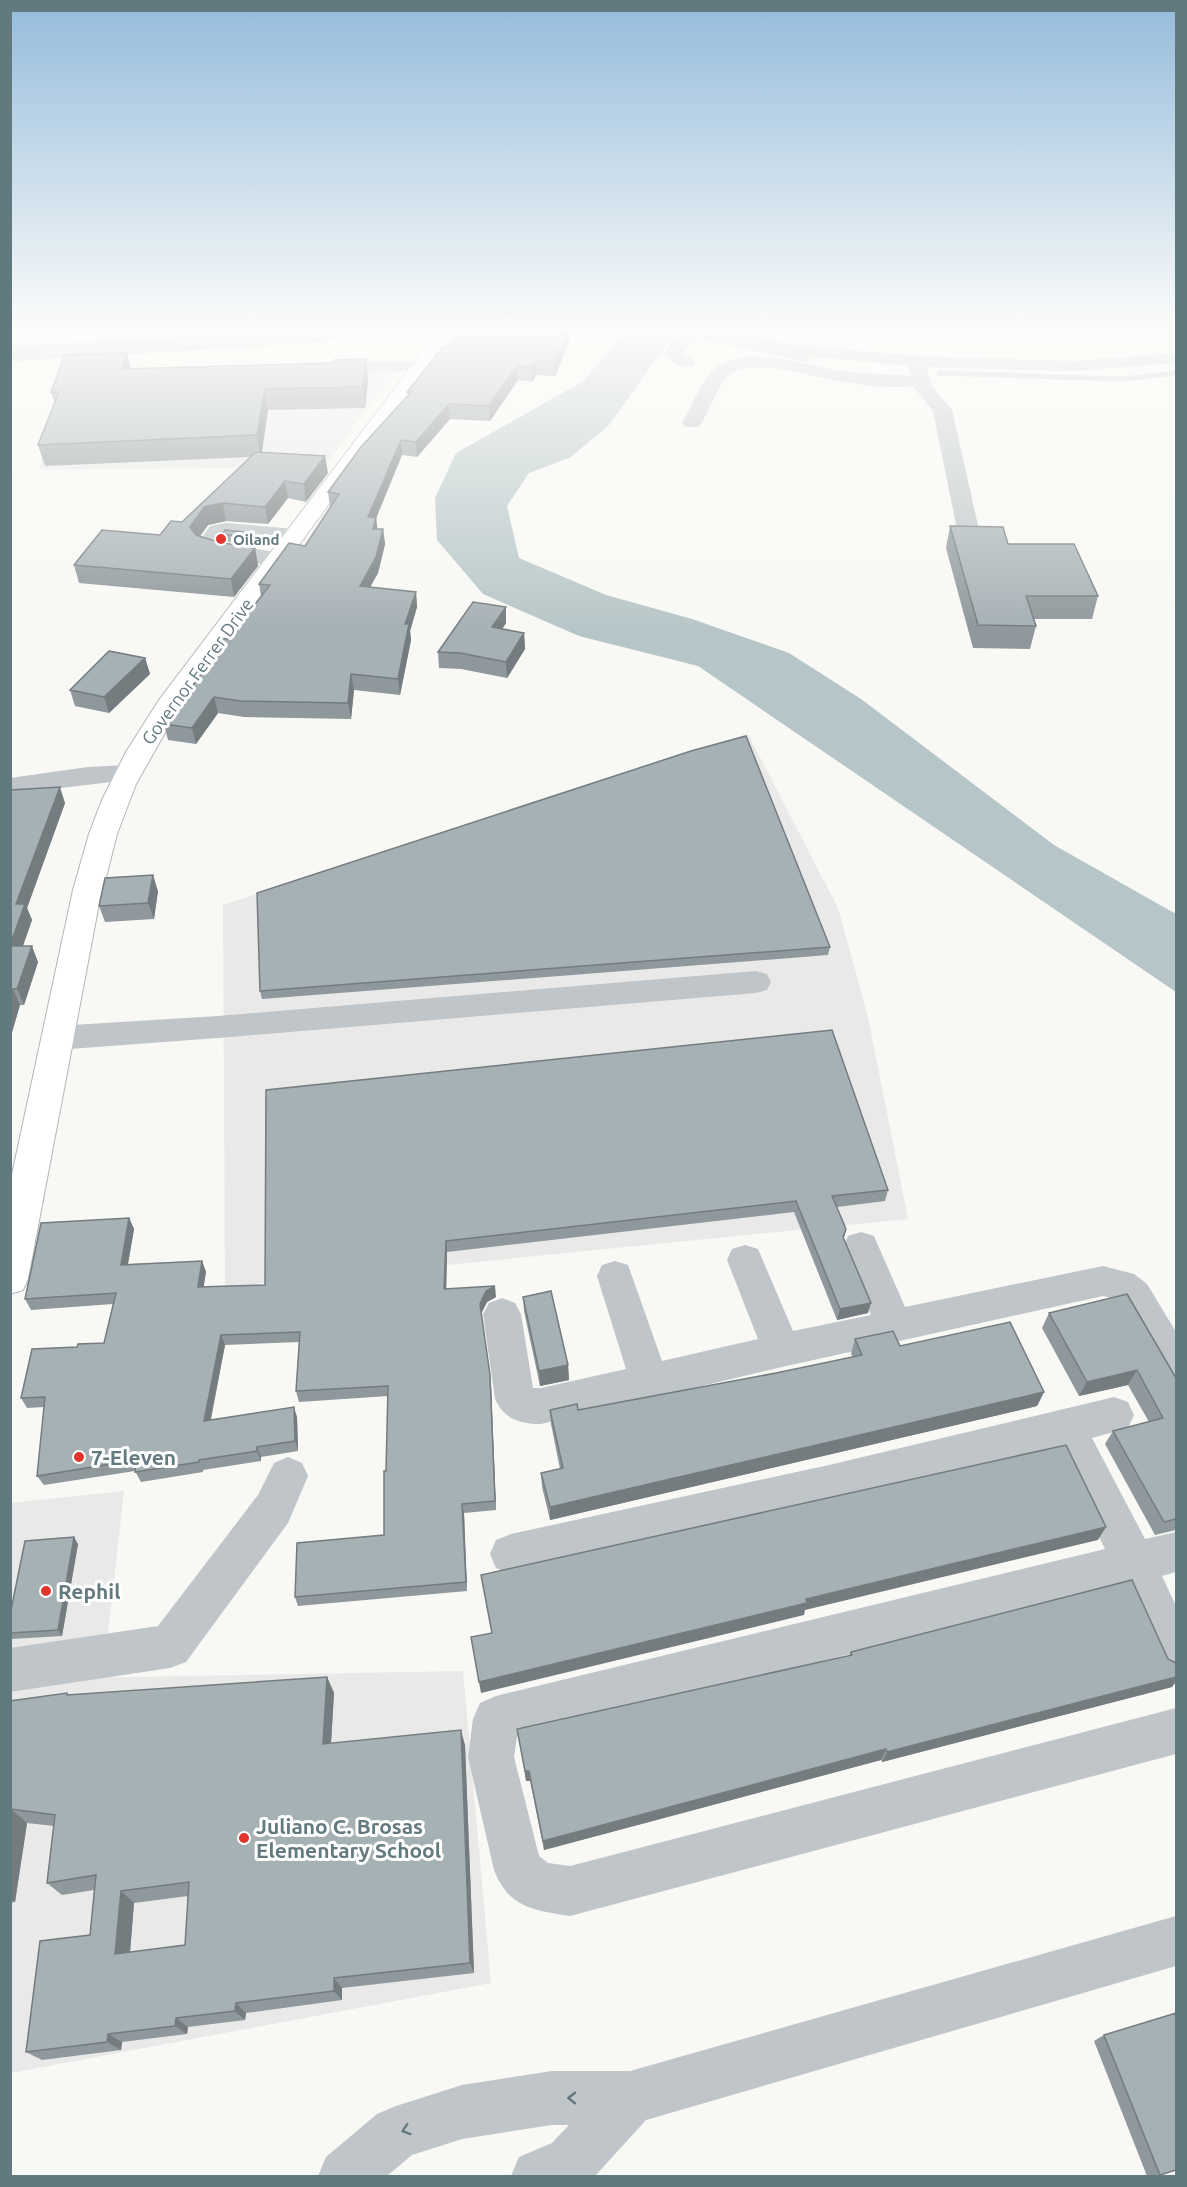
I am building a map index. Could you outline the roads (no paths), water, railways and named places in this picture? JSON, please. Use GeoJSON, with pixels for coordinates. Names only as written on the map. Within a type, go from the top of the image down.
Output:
{"type":"FeatureCollection","features":[{"type":"Feature","properties":{"kind":"main road","name":"Governor Ferrer Drive"},"geometry":{"type":"LineString","coordinates":[[10,1279],[56,1038],[91,878],[103,834],[128,773],[147,737],[168,705],[377,428]]}},
{"type":"Feature","properties":{"kind":"street"},"geometry":{"type":"LineString","coordinates":[[946,428],[969,534]]}},
{"type":"Feature","properties":{"kind":"street"},"geometry":{"type":"LineString","coordinates":[[279,559],[213,549],[207,546],[218,531],[226,529],[296,536]]}},
{"type":"Feature","properties":{"kind":"street"},"geometry":{"type":"LineString","coordinates":[[15,782],[128,773]]}},
{"type":"Feature","properties":{"kind":"street"},"geometry":{"type":"LineString","coordinates":[[56,1038],[218,1027],[756,982]]}},
{"type":"Feature","properties":{"kind":"street"},"geometry":{"type":"LineString","coordinates":[[861,1247],[894,1326]]}},
{"type":"Feature","properties":{"kind":"street"},"geometry":{"type":"LineString","coordinates":[[745,1260],[782,1350]]}},
{"type":"Feature","properties":{"kind":"street"},"geometry":{"type":"LineString","coordinates":[[615,1276],[649,1381]]}},
{"type":"Feature","properties":{"kind":"street"},"geometry":{"type":"LineString","coordinates":[[502,1314],[515,1399],[526,1406],[541,1406],[782,1350],[1103,1281],[1121,1285],[1134,1295],[1176,1365]]}},
{"type":"Feature","properties":{"kind":"street"},"geometry":{"type":"LineString","coordinates":[[511,1554],[829,1484],[1114,1415]]}},
{"type":"Feature","properties":{"kind":"street"},"geometry":{"type":"LineString","coordinates":[[1066,1427],[1134,1562],[1176,1654]]}},
{"type":"Feature","properties":{"kind":"street"},"geometry":{"type":"LineString","coordinates":[[10,1670],[170,1646],[273,1509],[288,1476]]}},
{"type":"Feature","properties":{"kind":"street"},"geometry":{"type":"LineString","coordinates":[[1176,1552],[496,1719],[491,1757],[518,1870],[537,1886],[570,1891],[1176,1731]]}},
{"type":"Feature","properties":{"kind":"street"},"geometry":{"type":"LineString","coordinates":[[345,2176],[396,2133],[462,2112],[552,2098],[630,2098],[1176,1941]]}},
{"type":"Feature","properties":{"kind":"street"},"geometry":{"type":"LineString","coordinates":[[538,2176],[571,2162],[630,2098]]}},
{"type":"Feature","properties":{"kind":"place","name":"Oiland"},"geometry":{"type":"Point","coordinates":[221,539]}},
{"type":"Feature","properties":{"kind":"place","name":"7-Eleven"},"geometry":{"type":"Point","coordinates":[79,1457]}},
{"type":"Feature","properties":{"kind":"place","name":"Rephil"},"geometry":{"type":"Point","coordinates":[46,1591]}},
{"type":"Feature","properties":{"kind":"place","name":"Juliano C. Brosas Elementary School"},"geometry":{"type":"Point","coordinates":[244,1838]}}]}
